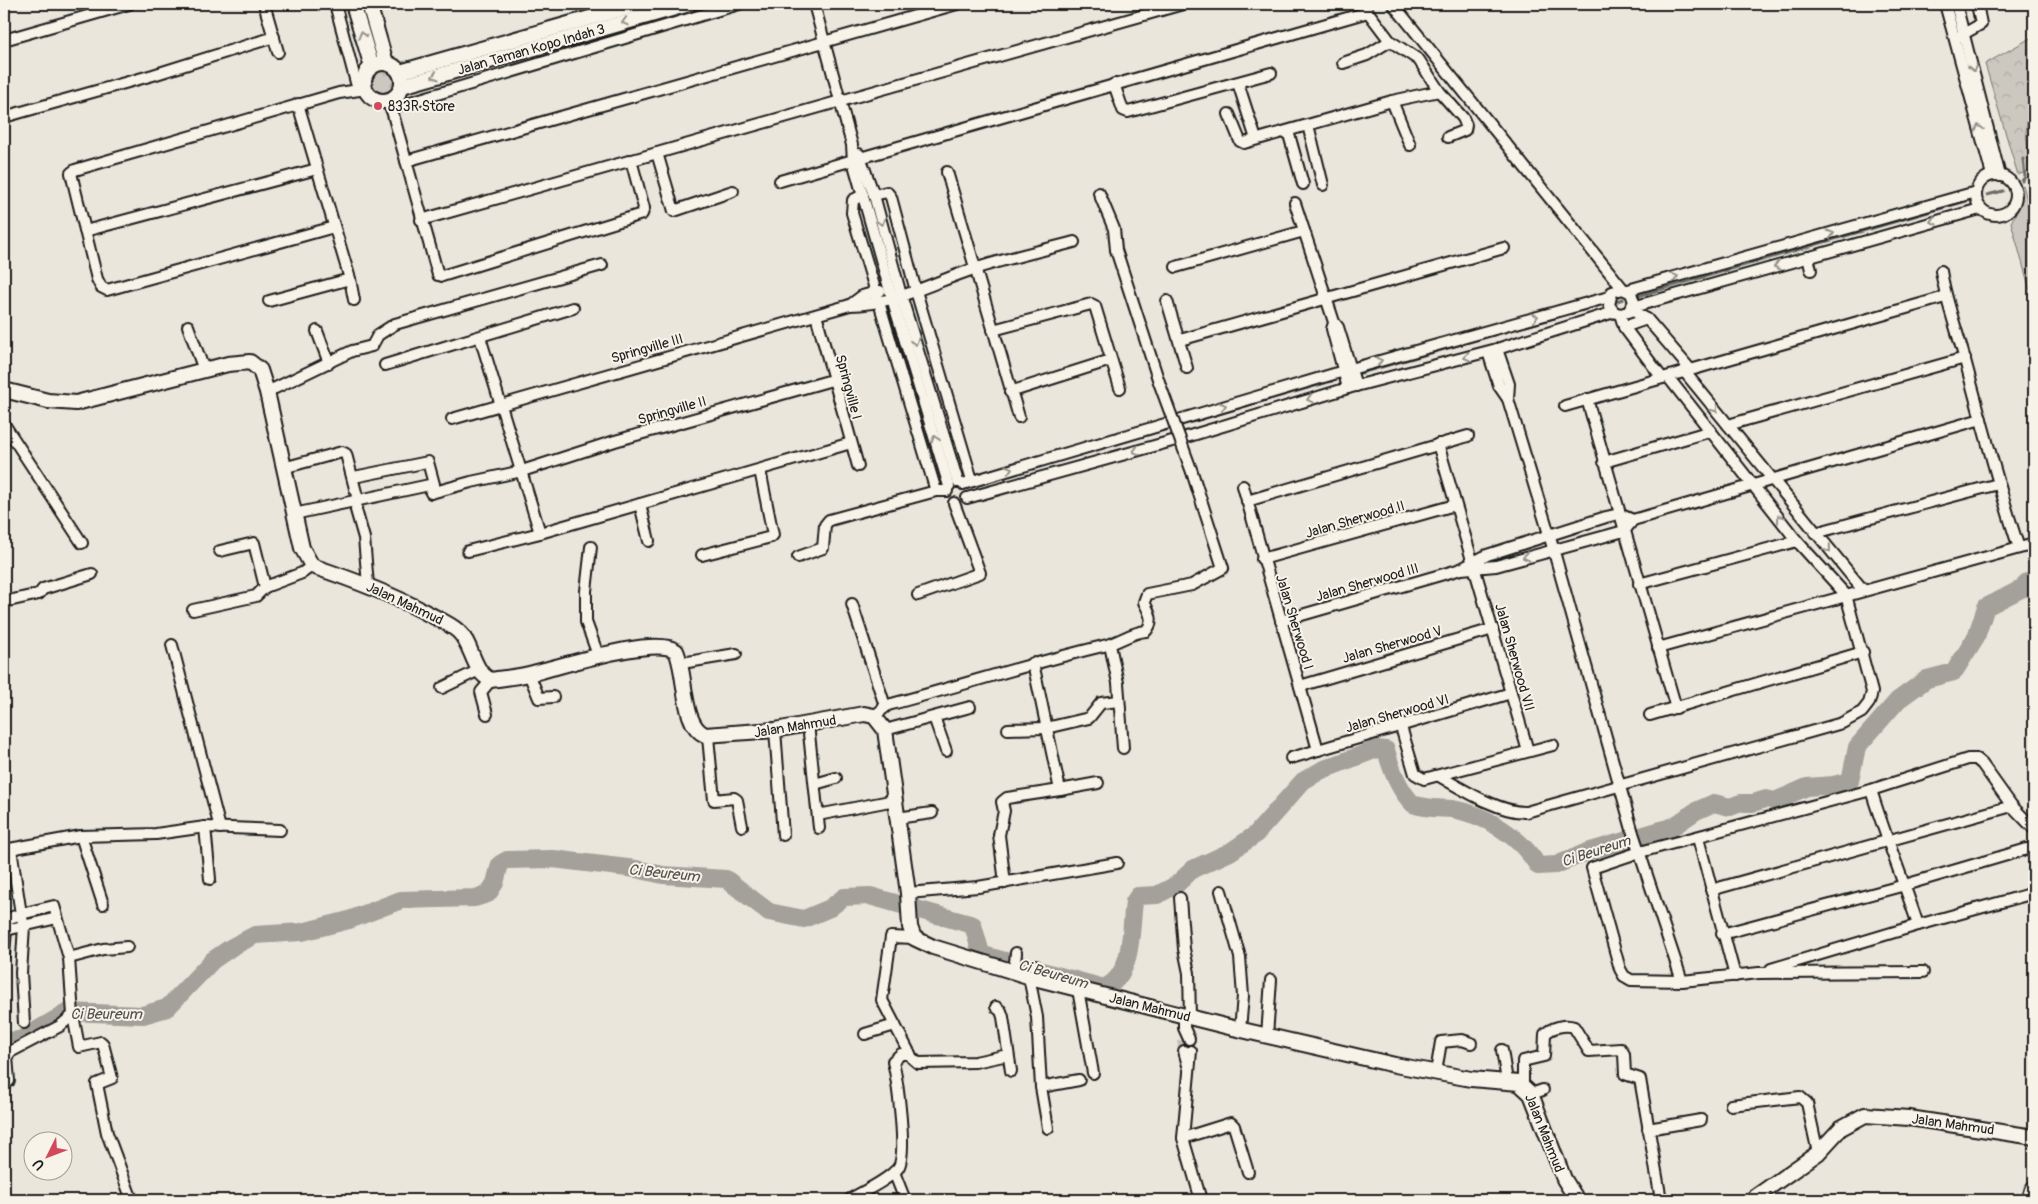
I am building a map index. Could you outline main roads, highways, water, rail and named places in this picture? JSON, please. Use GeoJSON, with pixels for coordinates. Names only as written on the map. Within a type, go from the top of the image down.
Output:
{"type":"FeatureCollection","features":[{"type":"Feature","properties":{"kind":"highway"},"geometry":{"type":"LineString","coordinates":[[2031,1200],[2034,1190]]}},
{"type":"Feature","properties":{"kind":"waterway"},"geometry":{"type":"LineString","coordinates":[[2022,181],[2025,177],[2023,159]]}},
{"type":"Feature","properties":{"kind":"waterway"},"geometry":{"type":"LineString","coordinates":[[1987,195],[2003,191]]}},
{"type":"Feature","properties":{"kind":"waterway"},"geometry":{"type":"LineString","coordinates":[[1638,296],[1970,200]]}},
{"type":"Feature","properties":{"kind":"waterway"},"geometry":{"type":"LineString","coordinates":[[1614,302],[1623,299]]}},
{"type":"Feature","properties":{"kind":"waterway"},"geometry":{"type":"LineString","coordinates":[[1357,374],[1600,305]]}},
{"type":"Feature","properties":{"kind":"waterway"},"geometry":{"type":"LineString","coordinates":[[1084,453],[1332,381]]}},
{"type":"Feature","properties":{"kind":"waterway"},"geometry":{"type":"LineString","coordinates":[[830,526],[921,500]]}},
{"type":"Feature","properties":{"kind":"waterway","name":"Ci Beureum"},"geometry":{"type":"LineString","coordinates":[[4,1041],[20,1040],[68,1012],[143,1015],[167,1008],[213,960],[255,935],[302,932],[349,920],[401,900],[475,898],[488,894],[495,883],[500,864],[507,860],[553,859],[636,869],[663,875],[726,879],[769,912],[804,919],[830,908],[844,897],[870,896],[973,925],[983,955],[1104,988],[1114,982],[1126,963],[1131,939],[1134,902],[1138,896],[1157,895],[1176,885],[1193,869],[1230,852],[1255,835],[1303,781],[1322,770],[1377,749],[1386,750],[1396,779],[1413,804],[1427,808],[1452,809],[1477,816],[1512,837],[1531,855],[1538,866],[1556,865],[1587,852],[1674,826],[1696,811],[1714,803],[1730,807],[1741,803],[1753,803],[1766,799],[1775,801],[1807,787],[1833,785],[1850,781],[1857,747],[1898,700],[1927,679],[1954,672],[1976,637],[1986,607],[2023,588],[2027,582],[2034,578]]}},
{"type":"Feature","properties":{"kind":"tunnel"},"geometry":{"type":"LineString","coordinates":[[1182,1040],[1184,1051]]}},
{"type":"Feature","properties":{"kind":"place","name":"833R Store"},"geometry":{"type":"Point","coordinates":[378,106]}}]}
